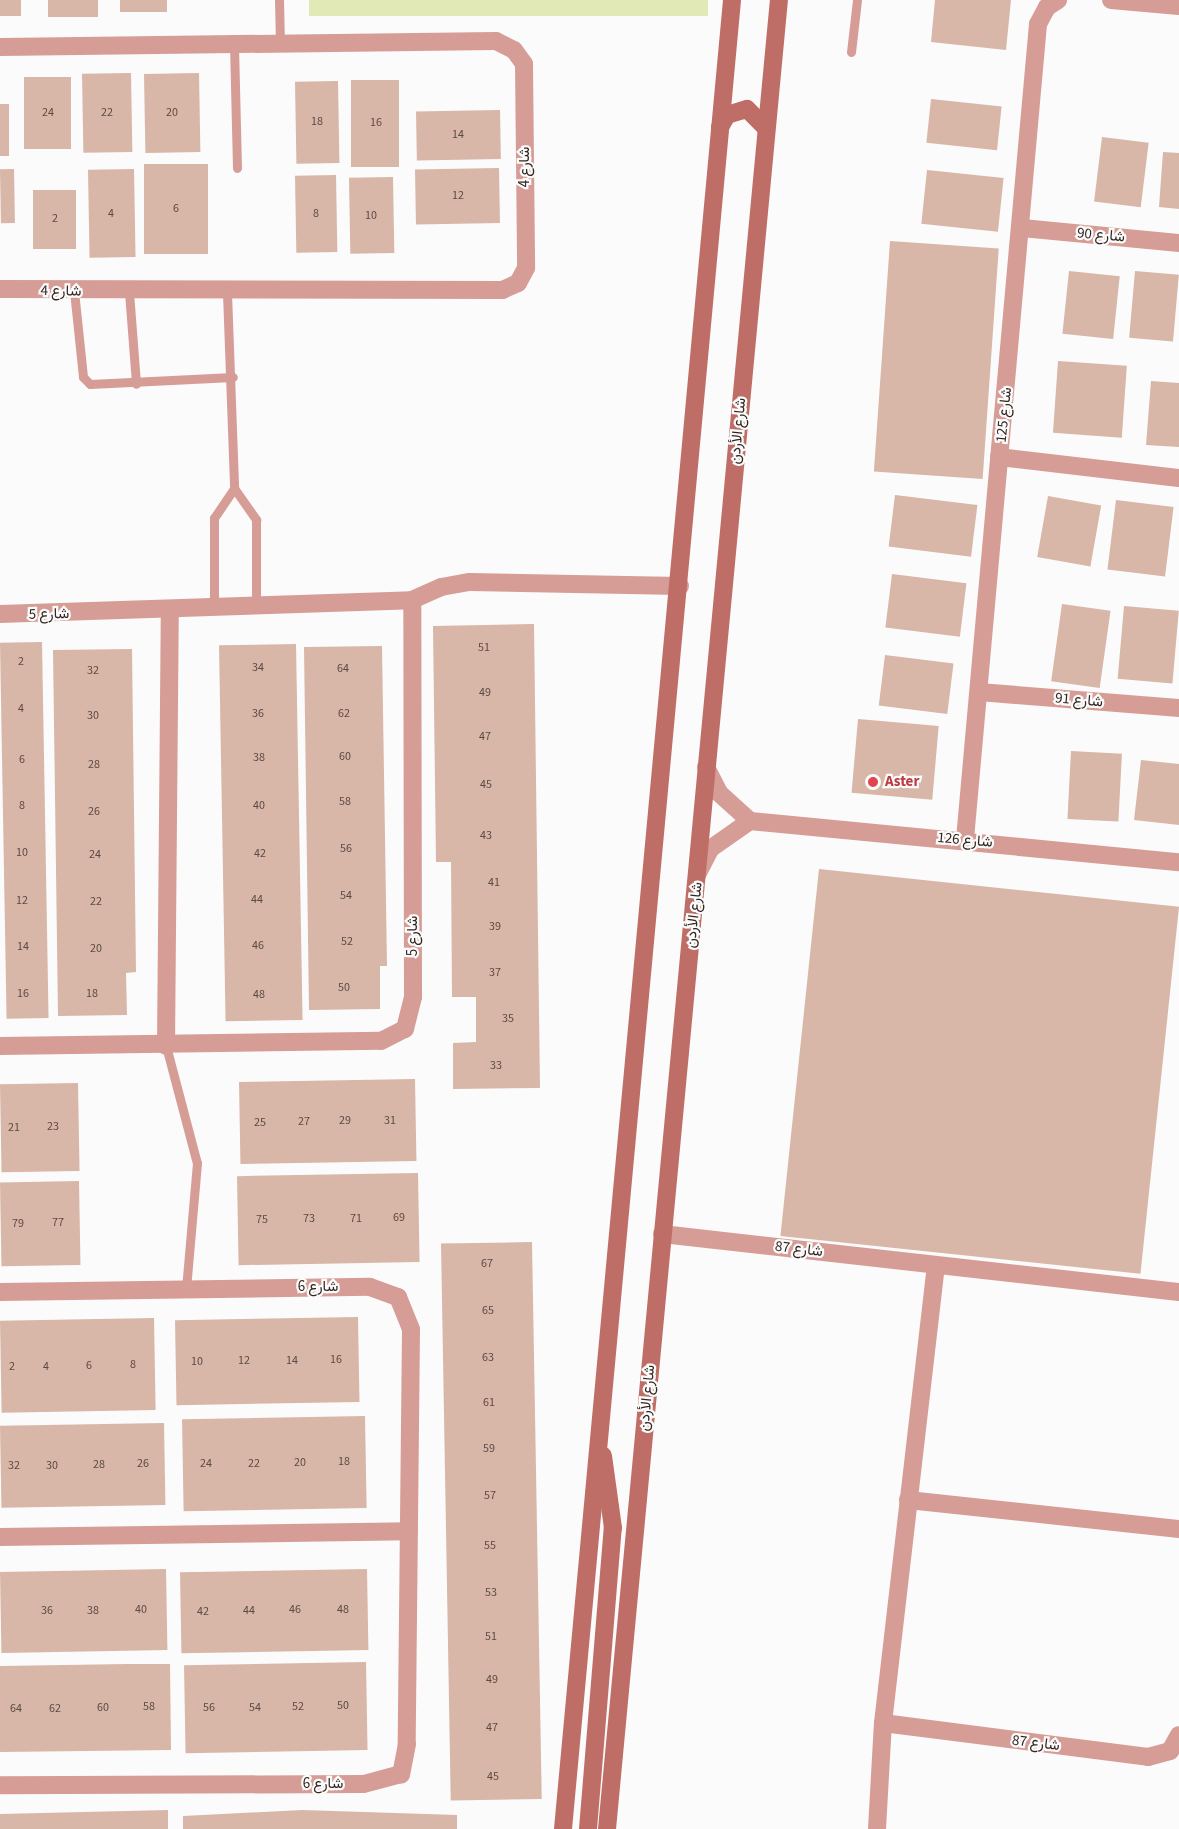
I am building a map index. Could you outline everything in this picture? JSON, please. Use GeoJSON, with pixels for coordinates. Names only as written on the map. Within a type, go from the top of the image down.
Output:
{"type":"FeatureCollection","features":[{"type":"Feature","properties":{"kind":"main road"},"geometry":{"type":"LineString","coordinates":[[563,1829],[680,586],[732,0]]}},
{"type":"Feature","properties":{"kind":"main road","name":"شارع الأردن"},"geometry":{"type":"LineString","coordinates":[[607,1829],[779,0]]}},
{"type":"Feature","properties":{"kind":"main road"},"geometry":{"type":"LineString","coordinates":[[720,127],[727,115],[747,109],[766,128]]}},
{"type":"Feature","properties":{"kind":"main road"},"geometry":{"type":"LineString","coordinates":[[588,1829],[613,1528],[611,1488],[599,1446]]}},
{"type":"Feature","properties":{"kind":"street","name":"شارع 125"},"geometry":{"type":"LineString","coordinates":[[965,839],[1022,228],[1038,24],[1047,7],[1058,0]]}},
{"type":"Feature","properties":{"kind":"street"},"geometry":{"type":"LineString","coordinates":[[1111,0],[1179,6]]}},
{"type":"Feature","properties":{"kind":"street","name":"شارع 4"},"geometry":{"type":"LineString","coordinates":[[0,47],[496,41],[514,50],[524,64],[525,268],[518,283],[502,290],[227,293],[0,289]]}},
{"type":"Feature","properties":{"kind":"street","name":"شارع 90"},"geometry":{"type":"LineString","coordinates":[[1022,228],[1179,243]]}},
{"type":"Feature","properties":{"kind":"street"},"geometry":{"type":"LineString","coordinates":[[999,457],[1179,478]]}},
{"type":"Feature","properties":{"kind":"street","name":"شارع 5"},"geometry":{"type":"LineString","coordinates":[[0,614],[170,612],[412,600],[441,586],[470,582],[680,586]]}},
{"type":"Feature","properties":{"kind":"street","name":"شارع 5"},"geometry":{"type":"LineString","coordinates":[[0,1046],[166,1046],[381,1041],[405,1029],[413,997],[412,600]]}},
{"type":"Feature","properties":{"kind":"street"},"geometry":{"type":"LineString","coordinates":[[166,1046],[170,612]]}},
{"type":"Feature","properties":{"kind":"street","name":"شارع 91"},"geometry":{"type":"LineString","coordinates":[[979,692],[1179,708]]}},
{"type":"Feature","properties":{"kind":"street"},"geometry":{"type":"LineString","coordinates":[[698,873],[710,849],[750,821],[719,793],[706,767]]}},
{"type":"Feature","properties":{"kind":"street","name":"شارع 126"},"geometry":{"type":"LineString","coordinates":[[750,821],[965,839],[1179,862]]}},
{"type":"Feature","properties":{"kind":"street","name":"شارع 87"},"geometry":{"type":"LineString","coordinates":[[662,1234],[1179,1292]]}},
{"type":"Feature","properties":{"kind":"street"},"geometry":{"type":"LineString","coordinates":[[877,1829],[883,1723],[936,1266]]}},
{"type":"Feature","properties":{"kind":"street","name":"شارع 6"},"geometry":{"type":"LineString","coordinates":[[0,1292],[370,1287],[398,1297],[411,1330],[407,1744],[401,1774],[363,1784],[0,1785]]}},
{"type":"Feature","properties":{"kind":"street"},"geometry":{"type":"LineString","coordinates":[[908,1500],[1179,1529]]}},
{"type":"Feature","properties":{"kind":"street"},"geometry":{"type":"LineString","coordinates":[[0,1537],[409,1532]]}},
{"type":"Feature","properties":{"kind":"street","name":"شارع 87"},"geometry":{"type":"LineString","coordinates":[[883,1723],[1148,1757],[1170,1751],[1179,1735]]}},
{"type":"Feature","properties":{"kind":"lane"},"geometry":{"type":"LineString","coordinates":[[279,0],[280,44]]}},
{"type":"Feature","properties":{"kind":"lane"},"geometry":{"type":"LineString","coordinates":[[851,52],[857,0]]}},
{"type":"Feature","properties":{"kind":"lane"},"geometry":{"type":"LineString","coordinates":[[234,45],[237,168]]}},
{"type":"Feature","properties":{"kind":"lane"},"geometry":{"type":"LineString","coordinates":[[74,291],[83,377],[90,384],[136,384],[233,377]]}},
{"type":"Feature","properties":{"kind":"lane"},"geometry":{"type":"LineString","coordinates":[[129,292],[136,384]]}},
{"type":"Feature","properties":{"kind":"lane"},"geometry":{"type":"LineString","coordinates":[[214,610],[214,518],[234,488],[233,377],[227,293]]}},
{"type":"Feature","properties":{"kind":"lane"},"geometry":{"type":"LineString","coordinates":[[234,488],[256,519],[256,609]]}},
{"type":"Feature","properties":{"kind":"lane"},"geometry":{"type":"LineString","coordinates":[[166,1046],[197,1163],[186,1288]]}},
{"type":"Feature","properties":{"kind":"green space"},"geometry":{"type":"Polygon","coordinates":[[[309,0],[708,0],[708,16],[309,16],[309,0]]]}},
{"type":"Feature","properties":{"kind":"building"},"geometry":{"type":"Polygon","coordinates":[[[0,0],[21,0],[21,16],[0,16],[0,0]]]}},
{"type":"Feature","properties":{"kind":"building"},"geometry":{"type":"Polygon","coordinates":[[[48,0],[98,0],[98,17],[48,17],[48,0]]]}},
{"type":"Feature","properties":{"kind":"building"},"geometry":{"type":"Polygon","coordinates":[[[120,0],[167,0],[167,12],[120,12],[120,0]]]}},
{"type":"Feature","properties":{"kind":"building"},"geometry":{"type":"Polygon","coordinates":[[[935,0],[1011,0],[1006,50],[931,42],[935,0]]]}},
{"type":"Feature","properties":{"kind":"building"},"geometry":{"type":"Polygon","coordinates":[[[131,73],[132,152],[83,153],[82,74],[131,73]]]}},
{"type":"Feature","properties":{"kind":"building"},"geometry":{"type":"Polygon","coordinates":[[[199,73],[200,152],[145,153],[144,74],[199,73]]]}},
{"type":"Feature","properties":{"kind":"building"},"geometry":{"type":"Polygon","coordinates":[[[24,77],[71,77],[71,149],[24,149],[24,77]]]}},
{"type":"Feature","properties":{"kind":"building"},"geometry":{"type":"Polygon","coordinates":[[[351,80],[399,80],[399,167],[351,167],[351,80]]]}},
{"type":"Feature","properties":{"kind":"building"},"geometry":{"type":"Polygon","coordinates":[[[338,81],[339,163],[296,164],[295,82],[338,81]]]}},
{"type":"Feature","properties":{"kind":"building"},"geometry":{"type":"Polygon","coordinates":[[[931,99],[1002,106],[997,150],[926,143],[931,99]]]}},
{"type":"Feature","properties":{"kind":"building"},"geometry":{"type":"Polygon","coordinates":[[[0,104],[9,104],[9,156],[0,156],[0,104]]]}},
{"type":"Feature","properties":{"kind":"building"},"geometry":{"type":"Polygon","coordinates":[[[500,110],[501,159],[417,160],[416,111],[500,110]]]}},
{"type":"Feature","properties":{"kind":"building"},"geometry":{"type":"Polygon","coordinates":[[[1102,137],[1149,143],[1141,207],[1094,202],[1102,137]]]}},
{"type":"Feature","properties":{"kind":"building"},"geometry":{"type":"Polygon","coordinates":[[[1163,152],[1179,153],[1179,209],[1159,207],[1163,152]]]}},
{"type":"Feature","properties":{"kind":"building"},"geometry":{"type":"Polygon","coordinates":[[[144,164],[208,164],[208,254],[144,254],[144,164]]]}},
{"type":"Feature","properties":{"kind":"building"},"geometry":{"type":"Polygon","coordinates":[[[499,168],[500,223],[416,224],[415,169],[499,168]]]}},
{"type":"Feature","properties":{"kind":"building"},"geometry":{"type":"Polygon","coordinates":[[[0,169],[14,169],[15,223],[1,223],[0,169]]]}},
{"type":"Feature","properties":{"kind":"building"},"geometry":{"type":"Polygon","coordinates":[[[134,169],[136,257],[90,258],[88,170],[134,169]]]}},
{"type":"Feature","properties":{"kind":"building"},"geometry":{"type":"Polygon","coordinates":[[[927,170],[1004,178],[998,232],[921,224],[927,170]]]}},
{"type":"Feature","properties":{"kind":"building"},"geometry":{"type":"Polygon","coordinates":[[[336,175],[337,252],[296,253],[295,176],[336,175]]]}},
{"type":"Feature","properties":{"kind":"building"},"geometry":{"type":"Polygon","coordinates":[[[393,177],[394,253],[350,254],[349,178],[393,177]]]}},
{"type":"Feature","properties":{"kind":"building"},"geometry":{"type":"Polygon","coordinates":[[[33,190],[76,190],[76,249],[33,249],[33,190]]]}},
{"type":"Feature","properties":{"kind":"building"},"geometry":{"type":"Polygon","coordinates":[[[890,241],[999,249],[983,479],[874,471],[890,241]]]}},
{"type":"Feature","properties":{"kind":"building"},"geometry":{"type":"Polygon","coordinates":[[[1069,271],[1120,276],[1113,339],[1062,334],[1069,271]]]}},
{"type":"Feature","properties":{"kind":"building"},"geometry":{"type":"Polygon","coordinates":[[[1135,271],[1179,275],[1173,342],[1129,338],[1135,271]]]}},
{"type":"Feature","properties":{"kind":"building"},"geometry":{"type":"Polygon","coordinates":[[[1058,361],[1127,366],[1122,438],[1053,433],[1058,361]]]}},
{"type":"Feature","properties":{"kind":"building"},"geometry":{"type":"Polygon","coordinates":[[[1151,381],[1179,383],[1179,447],[1146,445],[1151,381]]]}},
{"type":"Feature","properties":{"kind":"building"},"geometry":{"type":"Polygon","coordinates":[[[895,495],[977,505],[971,557],[889,547],[895,495]]]}},
{"type":"Feature","properties":{"kind":"building"},"geometry":{"type":"Polygon","coordinates":[[[1048,496],[1101,505],[1090,566],[1037,557],[1048,496]]]}},
{"type":"Feature","properties":{"kind":"building"},"geometry":{"type":"Polygon","coordinates":[[[1116,500],[1174,507],[1165,577],[1107,569],[1116,500]]]}},
{"type":"Feature","properties":{"kind":"building"},"geometry":{"type":"Polygon","coordinates":[[[892,574],[966,583],[960,637],[885,628],[892,574]]]}},
{"type":"Feature","properties":{"kind":"building"},"geometry":{"type":"Polygon","coordinates":[[[1062,604],[1111,611],[1100,688],[1051,681],[1062,604]]]}},
{"type":"Feature","properties":{"kind":"building"},"geometry":{"type":"Polygon","coordinates":[[[1124,606],[1179,611],[1172,684],[1118,679],[1124,606]]]}},
{"type":"Feature","properties":{"kind":"building"},"geometry":{"type":"Polygon","coordinates":[[[534,624],[540,1088],[453,1089],[453,1043],[476,1042],[476,997],[452,997],[451,862],[436,862],[433,626],[534,624]]]}},
{"type":"Feature","properties":{"kind":"building"},"geometry":{"type":"Polygon","coordinates":[[[42,642],[49,1018],[7,1019],[0,643],[42,642]]]}},
{"type":"Feature","properties":{"kind":"building"},"geometry":{"type":"Polygon","coordinates":[[[296,644],[303,1020],[226,1021],[219,645],[296,644]]]}},
{"type":"Feature","properties":{"kind":"building"},"geometry":{"type":"Polygon","coordinates":[[[382,646],[387,966],[380,966],[380,1009],[309,1010],[304,647],[382,646]]]}},
{"type":"Feature","properties":{"kind":"building"},"geometry":{"type":"Polygon","coordinates":[[[132,649],[136,972],[126,973],[127,1015],[58,1016],[53,650],[132,649]]]}},
{"type":"Feature","properties":{"kind":"building"},"geometry":{"type":"Polygon","coordinates":[[[885,655],[953,663],[947,714],[879,706],[885,655]]]}},
{"type":"Feature","properties":{"kind":"building"},"geometry":{"type":"Polygon","coordinates":[[[858,719],[939,726],[932,800],[852,793],[858,719]]]}},
{"type":"Feature","properties":{"kind":"building"},"geometry":{"type":"Polygon","coordinates":[[[1071,751],[1122,754],[1118,822],[1067,819],[1071,751]]]}},
{"type":"Feature","properties":{"kind":"building"},"geometry":{"type":"Polygon","coordinates":[[[1141,760],[1179,764],[1179,825],[1134,820],[1141,760]]]}},
{"type":"Feature","properties":{"kind":"building"},"geometry":{"type":"Polygon","coordinates":[[[819,869],[1179,907],[1140,1274],[780,1236],[819,869]]]}},
{"type":"Feature","properties":{"kind":"building"},"geometry":{"type":"Polygon","coordinates":[[[415,1079],[416,1161],[240,1164],[239,1082],[415,1079]]]}},
{"type":"Feature","properties":{"kind":"building"},"geometry":{"type":"Polygon","coordinates":[[[78,1083],[80,1171],[2,1172],[0,1084],[78,1083]]]}},
{"type":"Feature","properties":{"kind":"building"},"geometry":{"type":"Polygon","coordinates":[[[418,1173],[420,1262],[239,1265],[237,1176],[418,1173]]]}},
{"type":"Feature","properties":{"kind":"building"},"geometry":{"type":"Polygon","coordinates":[[[79,1181],[80,1265],[1,1266],[0,1182],[79,1181]]]}},
{"type":"Feature","properties":{"kind":"building"},"geometry":{"type":"Polygon","coordinates":[[[532,1242],[542,1799],[451,1801],[441,1244],[532,1242]]]}},
{"type":"Feature","properties":{"kind":"building"},"geometry":{"type":"Polygon","coordinates":[[[358,1317],[359,1402],[177,1405],[175,1320],[358,1317]]]}},
{"type":"Feature","properties":{"kind":"building"},"geometry":{"type":"Polygon","coordinates":[[[154,1318],[156,1410],[2,1413],[0,1321],[154,1318]]]}},
{"type":"Feature","properties":{"kind":"building"},"geometry":{"type":"Polygon","coordinates":[[[365,1416],[367,1508],[184,1511],[182,1419],[365,1416]]]}},
{"type":"Feature","properties":{"kind":"building"},"geometry":{"type":"Polygon","coordinates":[[[164,1423],[165,1505],[1,1508],[0,1426],[164,1423]]]}},
{"type":"Feature","properties":{"kind":"building"},"geometry":{"type":"Polygon","coordinates":[[[166,1569],[167,1650],[1,1653],[0,1572],[166,1569]]]}},
{"type":"Feature","properties":{"kind":"building"},"geometry":{"type":"Polygon","coordinates":[[[367,1569],[368,1650],[181,1653],[180,1572],[367,1569]]]}},
{"type":"Feature","properties":{"kind":"building"},"geometry":{"type":"Polygon","coordinates":[[[366,1662],[368,1750],[186,1753],[184,1665],[366,1662]]]}},
{"type":"Feature","properties":{"kind":"building"},"geometry":{"type":"Polygon","coordinates":[[[170,1664],[171,1750],[0,1752],[0,1666],[170,1664]]]}},
{"type":"Feature","properties":{"kind":"building"},"geometry":{"type":"Polygon","coordinates":[[[168,1810],[168,1829],[0,1829],[0,1814],[168,1810]]]}},
{"type":"Feature","properties":{"kind":"building"},"geometry":{"type":"Polygon","coordinates":[[[302,1810],[457,1815],[457,1829],[183,1829],[183,1816],[302,1810]]]}},
{"type":"Feature","properties":{"kind":"place","name":"Aster"},"geometry":{"type":"Point","coordinates":[873,782]}}]}
